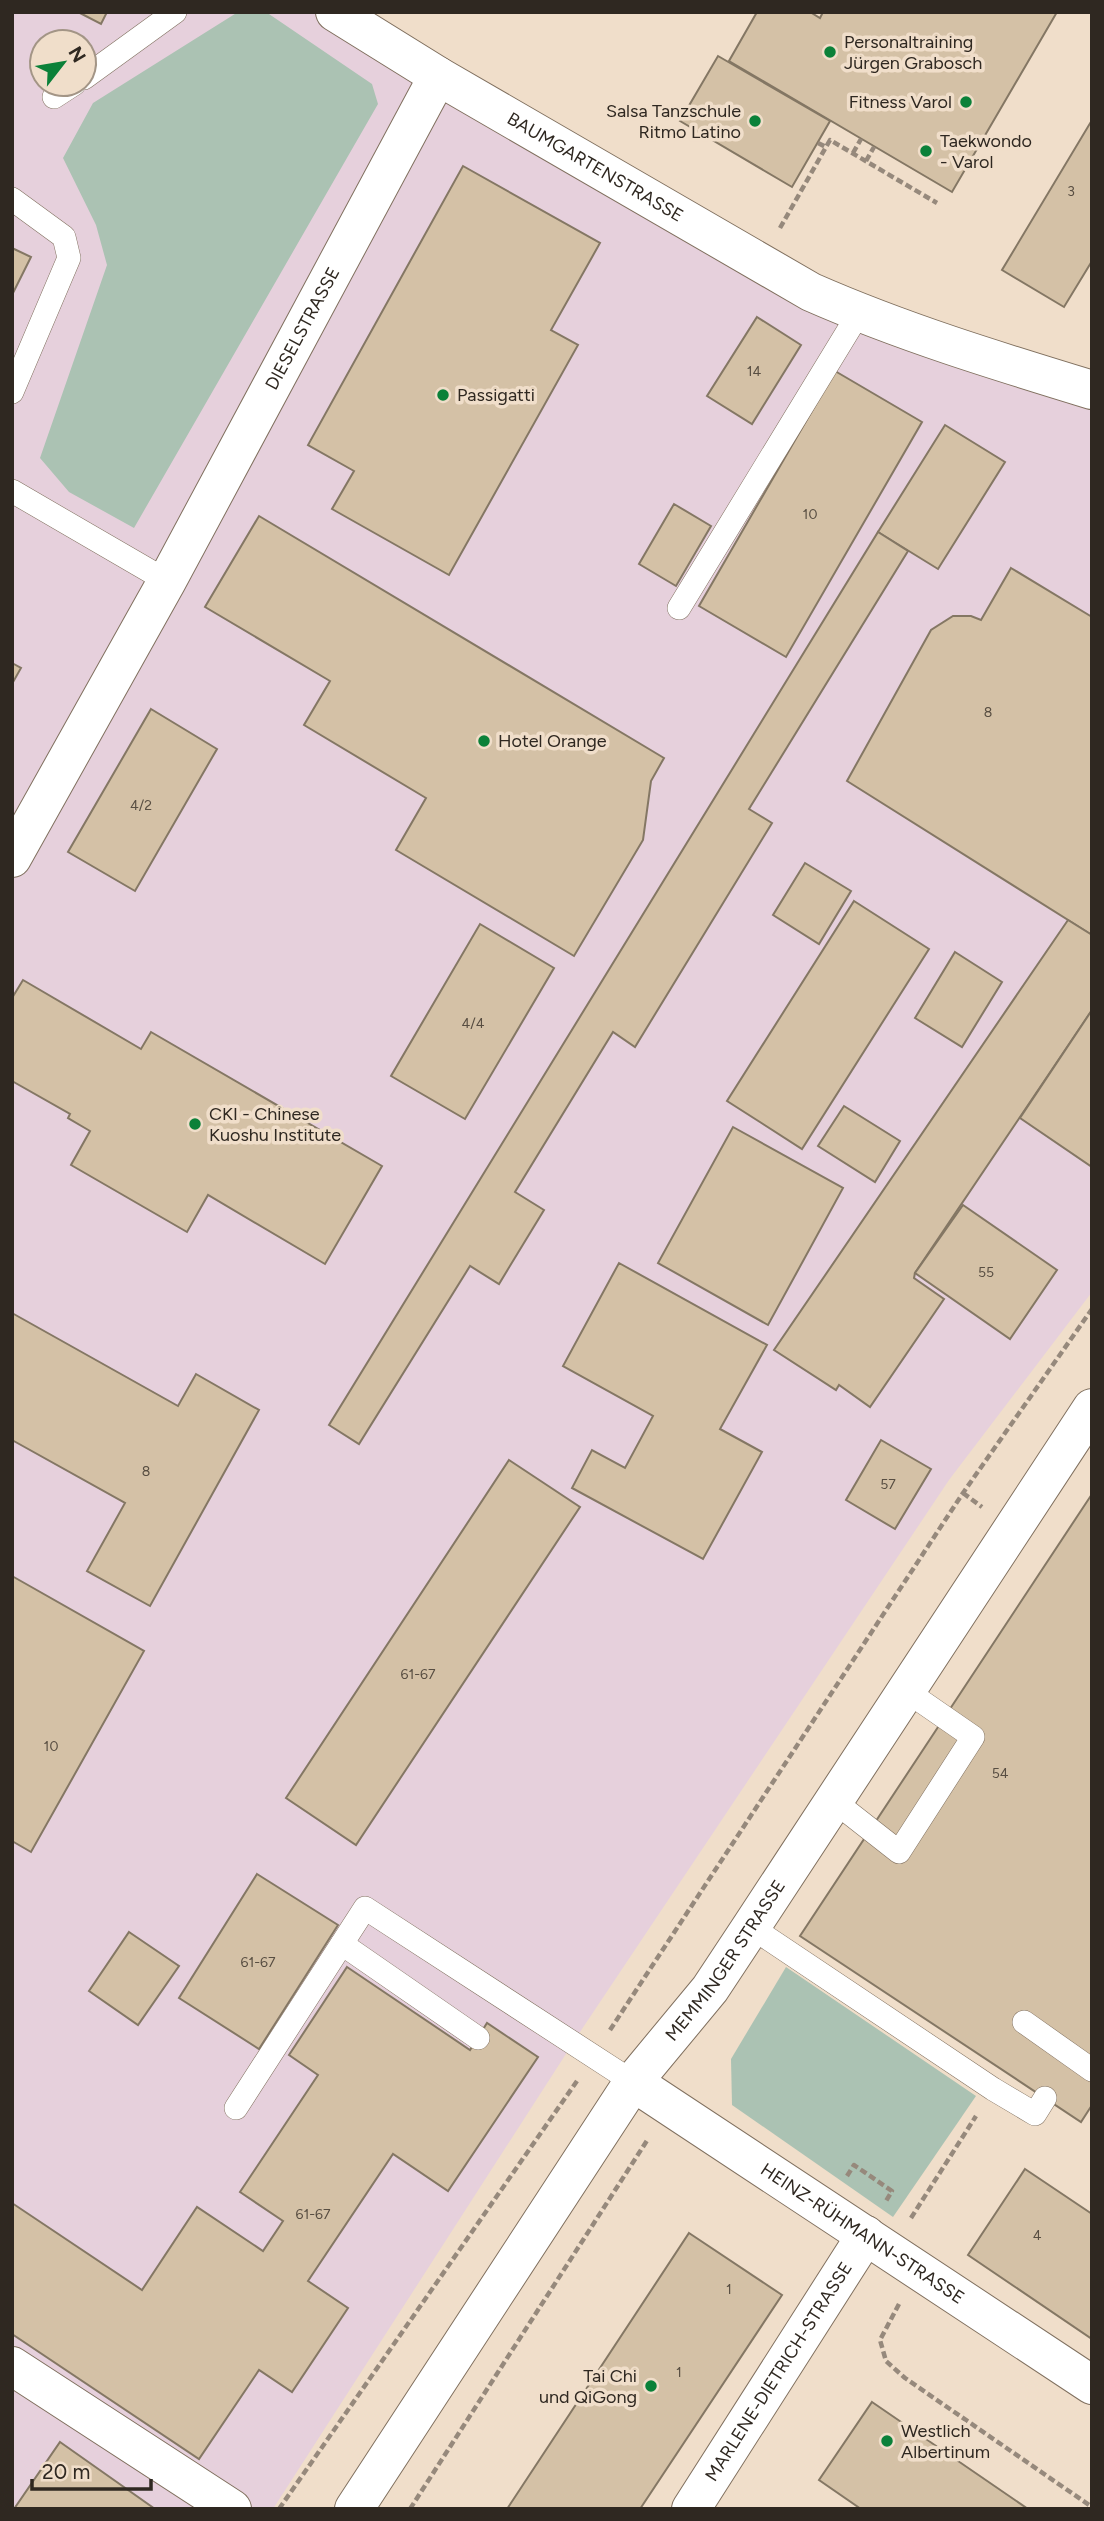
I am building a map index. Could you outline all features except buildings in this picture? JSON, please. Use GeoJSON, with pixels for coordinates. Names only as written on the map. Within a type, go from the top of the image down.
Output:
{"type":"FeatureCollection","features":[{"type":"Feature","properties":{"kind":"street","name":"BAUMGARTENSTRASSE"},"geometry":{"type":"LineString","coordinates":[[335,12],[438,76],[811,292],[859,313],[975,354],[1092,390]]}},
{"type":"Feature","properties":{"kind":"street","name":"DIESELSTRASSE"},"geometry":{"type":"LineString","coordinates":[[12,858],[167,580],[438,76]]}},
{"type":"Feature","properties":{"kind":"street","name":"MEMMINGER STRASSE"},"geometry":{"type":"LineString","coordinates":[[354,2509],[633,2082],[710,1989],[1092,1408]]}},
{"type":"Feature","properties":{"kind":"street","name":"HEINZ-RÜHMANN-STRASSE"},"geometry":{"type":"LineString","coordinates":[[633,2082],[1092,2385]]}},
{"type":"Feature","properties":{"kind":"street","name":"MARLENE-DIETRICH-STRASSE"},"geometry":{"type":"LineString","coordinates":[[691,2509],[891,2252]]}},
{"type":"Feature","properties":{"kind":"street"},"geometry":{"type":"LineString","coordinates":[[12,2366],[232,2509]]}},
{"type":"Feature","properties":{"kind":"lane"},"geometry":{"type":"LineString","coordinates":[[98,68],[175,12]]}},
{"type":"Feature","properties":{"kind":"lane"},"geometry":{"type":"LineString","coordinates":[[12,199],[64,237],[69,258],[12,392]]}},
{"type":"Feature","properties":{"kind":"lane"},"geometry":{"type":"LineString","coordinates":[[678,608],[859,313]]}},
{"type":"Feature","properties":{"kind":"lane"},"geometry":{"type":"LineString","coordinates":[[12,491],[167,580]]}},
{"type":"Feature","properties":{"kind":"lane"},"geometry":{"type":"LineString","coordinates":[[834,1801],[899,1852],[973,1737],[905,1690]]}},
{"type":"Feature","properties":{"kind":"lane"},"geometry":{"type":"LineString","coordinates":[[236,2108],[365,1908],[633,2082]]}},
{"type":"Feature","properties":{"kind":"lane"},"geometry":{"type":"LineString","coordinates":[[751,1927],[993,2089],[1035,2114],[1045,2098]]}},
{"type":"Feature","properties":{"kind":"lane"},"geometry":{"type":"LineString","coordinates":[[342,1944],[478,2038]]}},
{"type":"Feature","properties":{"kind":"lane"},"geometry":{"type":"LineString","coordinates":[[1024,2022],[1092,2070]]}},
{"type":"Feature","properties":{"kind":"path"},"geometry":{"type":"LineString","coordinates":[[853,153],[861,139]]}},
{"type":"Feature","properties":{"kind":"path"},"geometry":{"type":"LineString","coordinates":[[761,263],[830,140],[937,203]]}},
{"type":"Feature","properties":{"kind":"path"},"geometry":{"type":"LineString","coordinates":[[818,143],[826,147]]}},
{"type":"Feature","properties":{"kind":"path"},"geometry":{"type":"LineString","coordinates":[[866,161],[874,147]]}},
{"type":"Feature","properties":{"kind":"path"},"geometry":{"type":"LineString","coordinates":[[279,2509],[526,2157],[963,1493],[1092,1309]]}},
{"type":"Feature","properties":{"kind":"path"},"geometry":{"type":"LineString","coordinates":[[993,2089],[891,2252],[880,2340],[887,2361],[905,2378],[1092,2507]]}},
{"type":"Feature","properties":{"kind":"shaded area"},"geometry":{"type":"Polygon","coordinates":[[[12,12],[335,12],[811,292],[1092,390],[1092,1292],[949,1480],[582,2029],[273,2509],[12,2509],[12,12]]]}},
{"type":"Feature","properties":{"kind":"green space"},"geometry":{"type":"Polygon","coordinates":[[[238,12],[266,12],[372,84],[378,104],[134,528],[69,492],[40,458],[107,265],[96,225],[63,158],[93,103],[238,12]]]}},
{"type":"Feature","properties":{"kind":"green space"},"geometry":{"type":"Polygon","coordinates":[[[786,1967],[976,2096],[893,2217],[732,2105],[731,2059],[786,1967]]]}},
{"type":"Feature","properties":{"kind":"place","name":"Personaltraining Jürgen Grabosch"},"geometry":{"type":"Point","coordinates":[830,52]}},
{"type":"Feature","properties":{"kind":"place","name":"Fitness Varol"},"geometry":{"type":"Point","coordinates":[966,102]}},
{"type":"Feature","properties":{"kind":"place","name":"Salsa Tanzschule Ritmo Latino"},"geometry":{"type":"Point","coordinates":[755,121]}},
{"type":"Feature","properties":{"kind":"place","name":"Taekwondo - Varol"},"geometry":{"type":"Point","coordinates":[926,151]}},
{"type":"Feature","properties":{"kind":"place","name":"Passigatti"},"geometry":{"type":"Point","coordinates":[443,395]}},
{"type":"Feature","properties":{"kind":"place","name":"Hotel Orange"},"geometry":{"type":"Point","coordinates":[484,741]}},
{"type":"Feature","properties":{"kind":"place","name":"CKI - Chinese Kuoshu Institute"},"geometry":{"type":"Point","coordinates":[195,1124]}},
{"type":"Feature","properties":{"kind":"place","name":"Tai Chi und QiGong"},"geometry":{"type":"Point","coordinates":[651,2386]}},
{"type":"Feature","properties":{"kind":"place","name":"Westlich Albertinum"},"geometry":{"type":"Point","coordinates":[887,2441]}}]}
